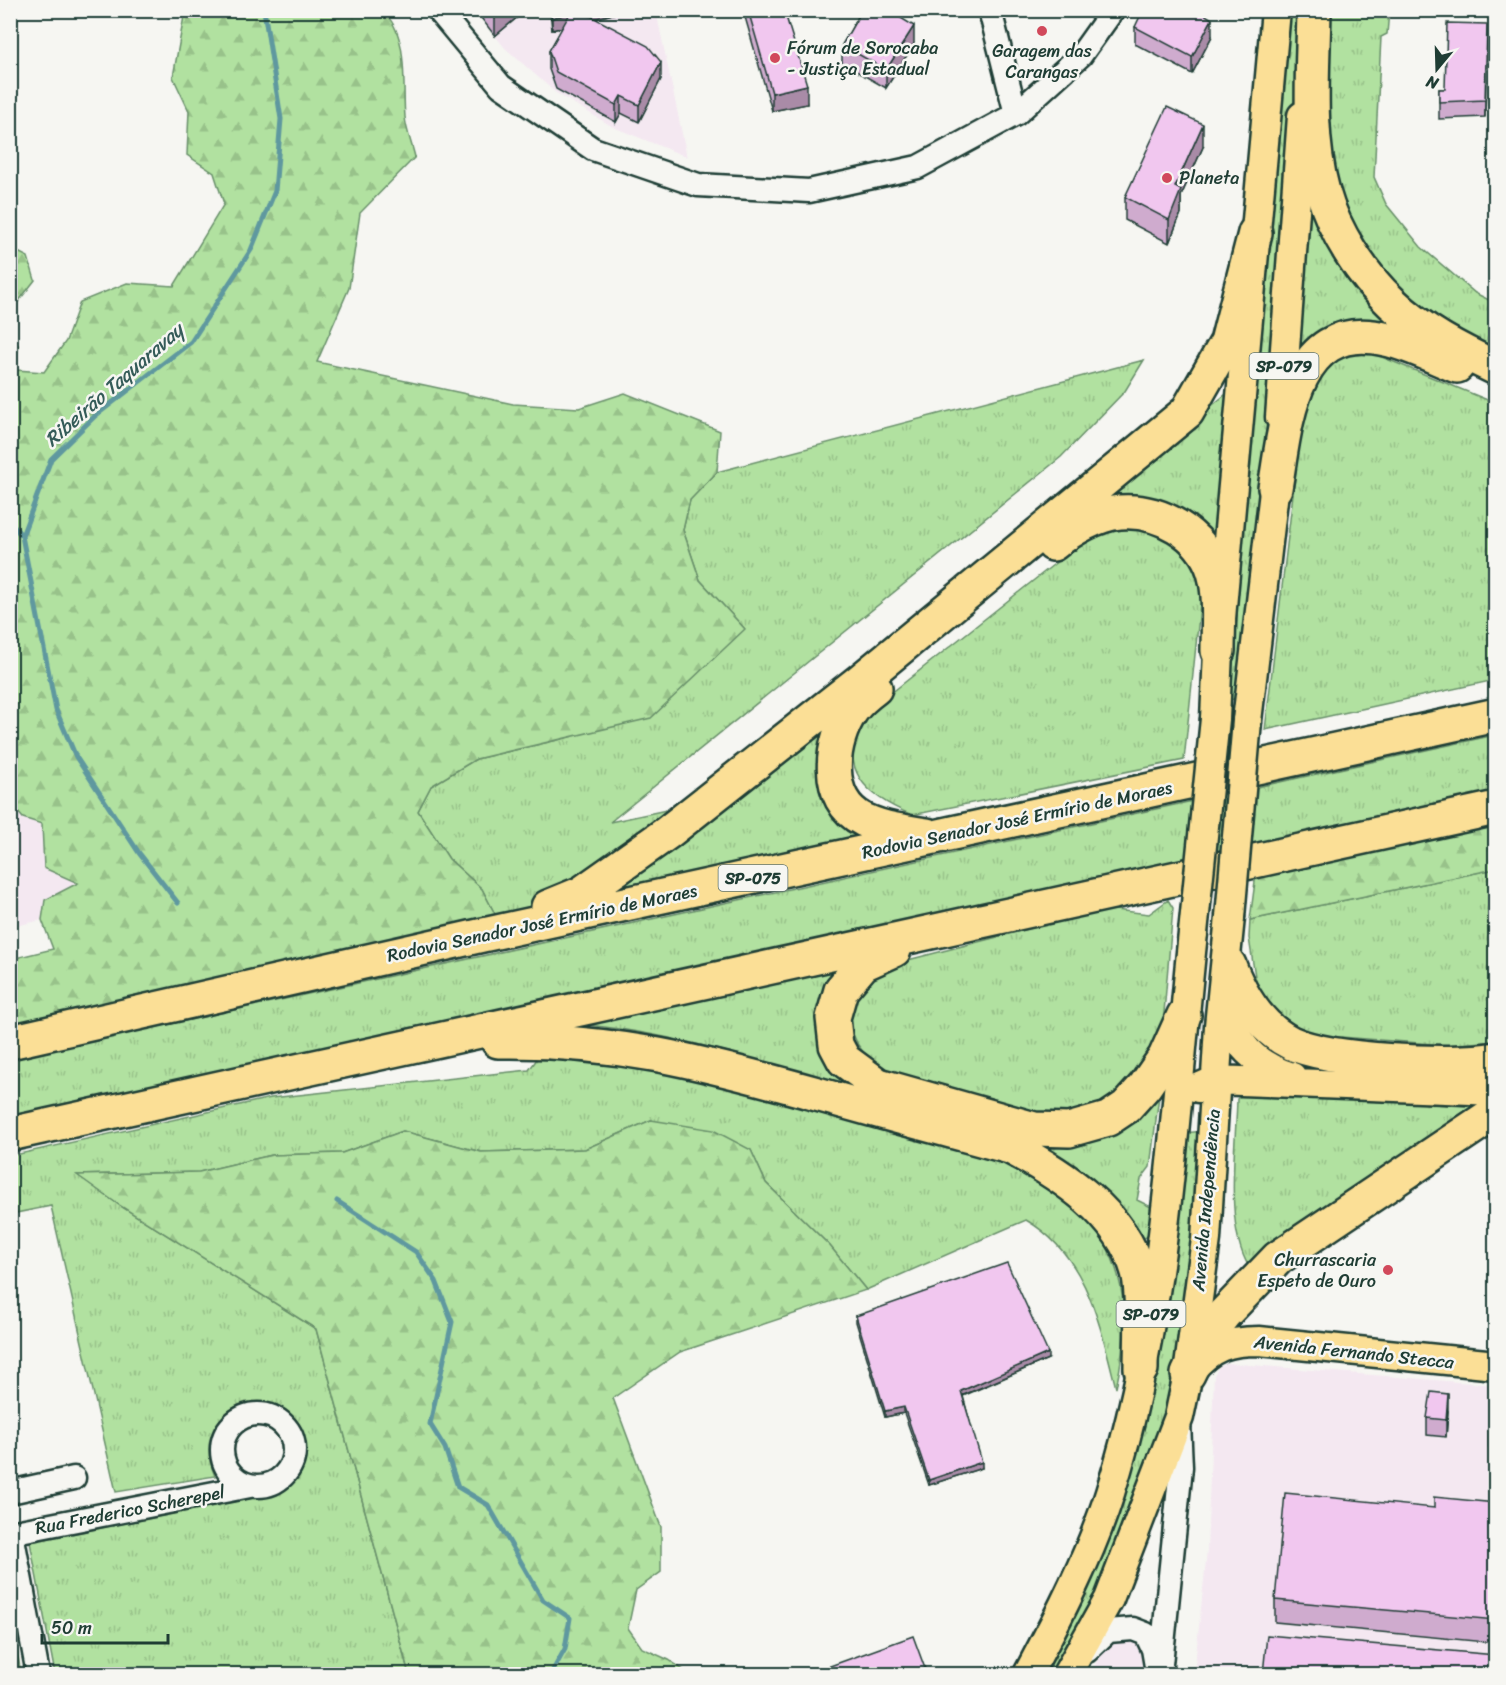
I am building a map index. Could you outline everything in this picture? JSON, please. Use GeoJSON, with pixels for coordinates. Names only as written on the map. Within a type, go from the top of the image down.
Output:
{"type":"FeatureCollection","features":[{"type":"Feature","properties":{"kind":"highway"},"geometry":{"type":"LineString","coordinates":[[1314,10],[1312,90],[1316,158],[1323,193],[1337,227],[1359,264],[1392,303],[1454,348],[1496,368]]}},
{"type":"Feature","properties":{"kind":"highway"},"geometry":{"type":"LineString","coordinates":[[483,935],[582,893],[667,833],[869,673],[1187,412],[1227,342],[1255,233]]}},
{"type":"Feature","properties":{"kind":"highway"},"geometry":{"type":"LineString","coordinates":[[1275,488],[1296,385],[1305,368],[1321,352],[1338,342],[1351,337],[1373,337],[1404,344],[1496,382]]}},
{"type":"Feature","properties":{"kind":"highway"},"geometry":{"type":"LineString","coordinates":[[943,837],[893,830],[862,819],[845,804],[834,771],[834,753],[842,729],[852,709],[867,694],[1063,536],[1089,522],[1118,512],[1150,513],[1180,528],[1203,548],[1214,573],[1218,597],[1218,651]]}},
{"type":"Feature","properties":{"kind":"highway","name":"Rodovia Senador José Ermírio de Moraes"},"geometry":{"type":"LineString","coordinates":[[10,1042],[483,935],[943,837],[1496,715]]}},
{"type":"Feature","properties":{"kind":"highway"},"geometry":{"type":"LineString","coordinates":[[10,1134],[1496,808]]}},
{"type":"Feature","properties":{"kind":"highway"},"geometry":{"type":"LineString","coordinates":[[930,933],[863,964],[841,990],[832,1018],[836,1045],[851,1067],[878,1085],[1034,1129],[1069,1130],[1108,1119],[1126,1107],[1166,1057],[1184,1015]]}},
{"type":"Feature","properties":{"kind":"highway"},"geometry":{"type":"LineString","coordinates":[[1229,965],[1239,989],[1256,1014],[1291,1043],[1378,1059],[1443,1063],[1496,1059]]}},
{"type":"Feature","properties":{"kind":"highway"},"geometry":{"type":"LineString","coordinates":[[433,1042],[524,1041],[633,1049],[699,1062],[1010,1148],[1056,1172],[1095,1206],[1125,1239],[1139,1274],[1141,1369]]}},
{"type":"Feature","properties":{"kind":"highway"},"geometry":{"type":"LineString","coordinates":[[1188,1374],[1206,1337],[1224,1314],[1278,1258],[1496,1112]]}},
{"type":"Feature","properties":{"kind":"main road","name":"SP-079"},"geometry":{"type":"LineString","coordinates":[[1218,651],[1275,10]]}},
{"type":"Feature","properties":{"kind":"main road","name":"SP-079"},"geometry":{"type":"LineString","coordinates":[[1229,921],[1247,721],[1275,488],[1305,67],[1314,10]]}},
{"type":"Feature","properties":{"kind":"main road","name":"Avenida Independência"},"geometry":{"type":"LineString","coordinates":[[1028,1674],[1061,1611],[1110,1496],[1141,1369],[1160,1268],[1215,719],[1218,651]]}},
{"type":"Feature","properties":{"kind":"main road","name":"Avenida Independência"},"geometry":{"type":"LineString","coordinates":[[1070,1670],[1109,1599],[1179,1417],[1188,1374],[1206,1239],[1229,921]]}},
{"type":"Feature","properties":{"kind":"main road"},"geometry":{"type":"LineString","coordinates":[[1229,921],[1229,1015],[1240,1043],[1273,1070],[1311,1083]]}},
{"type":"Feature","properties":{"kind":"main road"},"geometry":{"type":"LineString","coordinates":[[1178,1102],[1181,1096],[1216,1080],[1496,1091]]}},
{"type":"Feature","properties":{"kind":"main road","name":"Avenida Fernando Stecca"},"geometry":{"type":"LineString","coordinates":[[1188,1374],[1213,1350],[1234,1341],[1259,1341],[1496,1365]]}},
{"type":"Feature","properties":{"kind":"street"},"geometry":{"type":"LineString","coordinates":[[438,10],[501,86],[593,148],[698,184],[809,191],[918,167],[1016,114],[1081,55],[1113,10]]}},
{"type":"Feature","properties":{"kind":"street"},"geometry":{"type":"LineString","coordinates":[[990,10],[1016,114]]}},
{"type":"Feature","properties":{"kind":"street"},"geometry":{"type":"LineString","coordinates":[[1159,1674],[1181,1467],[1179,1417]]}},
{"type":"Feature","properties":{"kind":"street"},"geometry":{"type":"LineString","coordinates":[[10,1492],[74,1478]]}},
{"type":"Feature","properties":{"kind":"street","name":"Rua Frederico Scherepel"},"geometry":{"type":"LineString","coordinates":[[11,1533],[250,1486]]}},
{"type":"Feature","properties":{"kind":"street"},"geometry":{"type":"LineString","coordinates":[[11,1533],[38,1674]]}},
{"type":"Feature","properties":{"kind":"street"},"geometry":{"type":"LineString","coordinates":[[1070,1670],[1108,1631],[1133,1629],[1146,1634],[1153,1649],[1159,1674]]}},
{"type":"Feature","properties":{"kind":"shaded area"},"geometry":{"type":"Polygon","coordinates":[[[475,11],[656,11],[687,157],[613,127],[556,93],[505,48],[475,11]]]}},
{"type":"Feature","properties":{"kind":"shaded area"},"geometry":{"type":"Polygon","coordinates":[[[10,804],[23,818],[42,824],[79,883],[45,900],[42,920],[11,927],[10,804]]]}},
{"type":"Feature","properties":{"kind":"shaded area"},"geometry":{"type":"Polygon","coordinates":[[[1495,1155],[1495,1350],[1491,1349],[1495,1155]]]}},
{"type":"Feature","properties":{"kind":"shaded area"},"geometry":{"type":"Polygon","coordinates":[[[1226,1363],[1495,1385],[1495,1674],[1194,1674],[1207,1551],[1214,1375],[1219,1367],[1226,1363]]]}},
{"type":"Feature","properties":{"kind":"shaded area"},"geometry":{"type":"Polygon","coordinates":[[[1118,1640],[1134,1642],[1148,1658],[1148,1674],[1090,1674],[1107,1644],[1118,1640]]]}},
{"type":"Feature","properties":{"kind":"green space"},"geometry":{"type":"Polygon","coordinates":[[[185,11],[382,11],[397,32],[401,46],[406,122],[415,157],[360,213],[349,288],[317,362],[513,404],[579,408],[625,393],[720,431],[717,472],[690,500],[683,530],[700,580],[745,629],[651,718],[476,759],[431,786],[418,811],[449,859],[482,889],[497,918],[11,1027],[11,959],[53,949],[42,920],[45,900],[78,883],[44,868],[42,824],[23,818],[11,804],[10,336],[18,345],[16,370],[44,372],[66,341],[80,302],[127,283],[174,286],[224,204],[214,173],[187,155],[189,111],[173,77],[185,11]]]}},
{"type":"Feature","properties":{"kind":"green space"},"geometry":{"type":"Polygon","coordinates":[[[1288,11],[1302,11],[1243,697],[1225,701],[1288,11]]]}},
{"type":"Feature","properties":{"kind":"green space"},"geometry":{"type":"Polygon","coordinates":[[[1326,11],[1389,11],[1387,34],[1381,37],[1374,177],[1386,204],[1421,247],[1475,293],[1495,303],[1495,351],[1402,300],[1342,210],[1324,147],[1326,11]]]}},
{"type":"Feature","properties":{"kind":"green space"},"geometry":{"type":"Polygon","coordinates":[[[1309,177],[1429,341],[1379,332],[1297,374],[1309,177]]]}},
{"type":"Feature","properties":{"kind":"green space"},"geometry":{"type":"Polygon","coordinates":[[[12,249],[28,257],[35,280],[11,311],[12,249]]]}},
{"type":"Feature","properties":{"kind":"green space"},"geometry":{"type":"Polygon","coordinates":[[[1362,349],[1495,403],[1495,680],[1265,730],[1304,402],[1329,360],[1362,349]]]}},
{"type":"Feature","properties":{"kind":"green space"},"geometry":{"type":"Polygon","coordinates":[[[1144,360],[1125,391],[1061,457],[610,822],[690,805],[573,884],[549,898],[497,918],[482,889],[449,859],[418,811],[431,786],[476,759],[566,738],[744,628],[700,580],[683,530],[690,500],[717,472],[1144,360]]]}},
{"type":"Feature","properties":{"kind":"green space"},"geometry":{"type":"Polygon","coordinates":[[[1235,387],[1224,564],[1182,518],[1056,531],[1235,387]]]}},
{"type":"Feature","properties":{"kind":"green space"},"geometry":{"type":"Polygon","coordinates":[[[1108,525],[1144,531],[1171,541],[1190,561],[1197,577],[1201,597],[1184,760],[912,815],[881,799],[869,789],[854,766],[855,736],[861,717],[1077,546],[1108,525]]]}},
{"type":"Feature","properties":{"kind":"green space"},"geometry":{"type":"Polygon","coordinates":[[[856,692],[828,746],[878,835],[618,888],[617,884],[856,692]]]}},
{"type":"Feature","properties":{"kind":"green space"},"geometry":{"type":"Polygon","coordinates":[[[1495,735],[1495,795],[11,1120],[10,1059],[1495,735]]]}},
{"type":"Feature","properties":{"kind":"green space"},"geometry":{"type":"Polygon","coordinates":[[[1495,825],[1495,869],[1250,920],[1256,874],[1495,825]]]}},
{"type":"Feature","properties":{"kind":"green space"},"geometry":{"type":"Polygon","coordinates":[[[1495,869],[1495,1041],[1446,1045],[1301,1034],[1273,1012],[1257,989],[1249,938],[1250,920],[1495,869]]]}},
{"type":"Feature","properties":{"kind":"green space"},"geometry":{"type":"Polygon","coordinates":[[[1168,900],[1173,908],[1163,1024],[1147,1060],[1120,1089],[1094,1108],[1029,1117],[873,1065],[858,1045],[848,1023],[856,991],[874,973],[908,960],[1106,909],[1149,914],[1168,900]]]}},
{"type":"Feature","properties":{"kind":"green space"},"geometry":{"type":"Polygon","coordinates":[[[847,964],[826,1016],[886,1097],[694,1043],[577,1024],[847,964]]]}},
{"type":"Feature","properties":{"kind":"green space"},"geometry":{"type":"Polygon","coordinates":[[[543,1051],[619,1058],[999,1158],[1058,1195],[1080,1212],[1092,1223],[1112,1257],[1122,1293],[1124,1312],[1120,1369],[1116,1388],[1097,1316],[1077,1272],[1064,1252],[1047,1235],[1026,1220],[866,1290],[830,1246],[766,1183],[751,1150],[651,1120],[585,1149],[481,1152],[403,1131],[342,1153],[272,1155],[199,1172],[78,1175],[119,1205],[316,1329],[409,1674],[55,1674],[30,1542],[278,1493],[296,1479],[305,1461],[305,1443],[298,1427],[286,1414],[270,1406],[252,1403],[234,1408],[214,1427],[209,1441],[209,1455],[215,1476],[116,1492],[51,1206],[11,1214],[10,1156],[271,1098],[529,1070],[543,1051]]]}},
{"type":"Feature","properties":{"kind":"green space"},"geometry":{"type":"Polygon","coordinates":[[[1161,1080],[1150,1167],[1141,1179],[1137,1200],[1151,1207],[1150,1236],[1140,1239],[1092,1181],[1063,1158],[1030,1140],[1161,1080]]]}},
{"type":"Feature","properties":{"kind":"green space"},"geometry":{"type":"Polygon","coordinates":[[[1245,1091],[1478,1107],[1249,1267],[1241,1250],[1236,1230],[1233,1186],[1237,1099],[1245,1091]]]}},
{"type":"Feature","properties":{"kind":"green space"},"geometry":{"type":"Polygon","coordinates":[[[651,1120],[713,1130],[751,1150],[766,1183],[830,1246],[866,1290],[680,1352],[613,1398],[661,1527],[661,1572],[636,1590],[628,1628],[642,1648],[669,1660],[689,1674],[409,1674],[316,1329],[119,1205],[77,1175],[199,1172],[272,1155],[342,1153],[403,1131],[481,1152],[585,1149],[651,1120]]]}},
{"type":"Feature","properties":{"kind":"green space"},"geometry":{"type":"Polygon","coordinates":[[[1203,1131],[1178,1361],[1159,1443],[1095,1607],[1056,1674],[1039,1674],[1096,1560],[1131,1471],[1157,1364],[1173,1249],[1185,1133],[1203,1131]]]}},
{"type":"Feature","properties":{"kind":"green space"},"geometry":{"type":"Polygon","coordinates":[[[11,1616],[21,1674],[11,1674],[11,1616]]]}},
{"type":"Feature","properties":{"kind":"building"},"geometry":{"type":"Polygon","coordinates":[[[489,10],[505,10],[495,18],[489,10]]]}},
{"type":"Feature","properties":{"kind":"building"},"geometry":{"type":"Polygon","coordinates":[[[551,10],[572,10],[571,13],[552,18],[551,10]]]}},
{"type":"Feature","properties":{"kind":"building"},"geometry":{"type":"Polygon","coordinates":[[[572,10],[579,10],[648,46],[661,62],[639,105],[621,96],[616,105],[556,72],[549,51],[572,10]]]}},
{"type":"Feature","properties":{"kind":"building","name":"Fórum de Sorocaba - Justiça Estadual"},"geometry":{"type":"Polygon","coordinates":[[[748,10],[784,10],[807,85],[772,93],[748,10]]]}},
{"type":"Feature","properties":{"kind":"building","name":"Fórum de Sorocaba - Justiça Estadual"},"geometry":{"type":"Polygon","coordinates":[[[862,10],[888,10],[914,26],[886,70],[842,45],[862,10]]]}},
{"type":"Feature","properties":{"kind":"building"},"geometry":{"type":"Polygon","coordinates":[[[1143,10],[1198,10],[1212,19],[1192,57],[1135,27],[1143,10]]]}},
{"type":"Feature","properties":{"kind":"building"},"geometry":{"type":"Polygon","coordinates":[[[1447,23],[1487,24],[1485,100],[1439,102],[1439,89],[1445,89],[1447,23]]]}},
{"type":"Feature","properties":{"kind":"building","name":"Planeta"},"geometry":{"type":"Polygon","coordinates":[[[1167,107],[1203,124],[1175,187],[1181,190],[1169,220],[1125,197],[1167,107]]]}},
{"type":"Feature","properties":{"kind":"building"},"geometry":{"type":"Polygon","coordinates":[[[1007,1263],[1048,1353],[961,1391],[982,1462],[929,1480],[904,1407],[885,1411],[856,1316],[1007,1263]]]}},
{"type":"Feature","properties":{"kind":"building"},"geometry":{"type":"Polygon","coordinates":[[[1431,1392],[1448,1394],[1446,1420],[1427,1418],[1431,1392]]]}},
{"type":"Feature","properties":{"kind":"building"},"geometry":{"type":"Polygon","coordinates":[[[1490,1394],[1496,1395],[1496,1430],[1489,1429],[1490,1394]]]}},
{"type":"Feature","properties":{"kind":"building"},"geometry":{"type":"Polygon","coordinates":[[[1285,1493],[1434,1508],[1434,1497],[1496,1503],[1496,1620],[1275,1600],[1285,1493]]]}},
{"type":"Feature","properties":{"kind":"building"},"geometry":{"type":"Polygon","coordinates":[[[1267,1635],[1496,1655],[1496,1674],[1263,1674],[1267,1635]]]}},
{"type":"Feature","properties":{"kind":"building"},"geometry":{"type":"Polygon","coordinates":[[[913,1636],[927,1674],[808,1674],[913,1636]]]}},
{"type":"Feature","properties":{"kind":"waterway","name":"Ribeirão Taquaravay"},"geometry":{"type":"LineString","coordinates":[[178,903],[139,853],[76,757],[56,710],[22,536],[51,459],[95,416],[191,342],[251,250],[275,191],[281,119],[264,10]]}},
{"type":"Feature","properties":{"kind":"waterway"},"geometry":{"type":"LineString","coordinates":[[10,522],[22,536]]}},
{"type":"Feature","properties":{"kind":"waterway","name":"Ribeirão Taquaravay"},"geometry":{"type":"LineString","coordinates":[[337,1201],[416,1252],[436,1281],[452,1322],[430,1424],[445,1448],[458,1487],[488,1505],[543,1600],[570,1618],[565,1649],[551,1674]]}},
{"type":"Feature","properties":{"kind":"place","name":"Garagem das Carangas"},"geometry":{"type":"Point","coordinates":[1042,31]}},
{"type":"Feature","properties":{"kind":"place","name":"Fórum de Sorocaba - Justiça Estadual"},"geometry":{"type":"Point","coordinates":[775,58]}},
{"type":"Feature","properties":{"kind":"place","name":"Planeta"},"geometry":{"type":"Point","coordinates":[1167,178]}},
{"type":"Feature","properties":{"kind":"place","name":"Churrascaria Espeto de Ouro"},"geometry":{"type":"Point","coordinates":[1388,1270]}}]}
